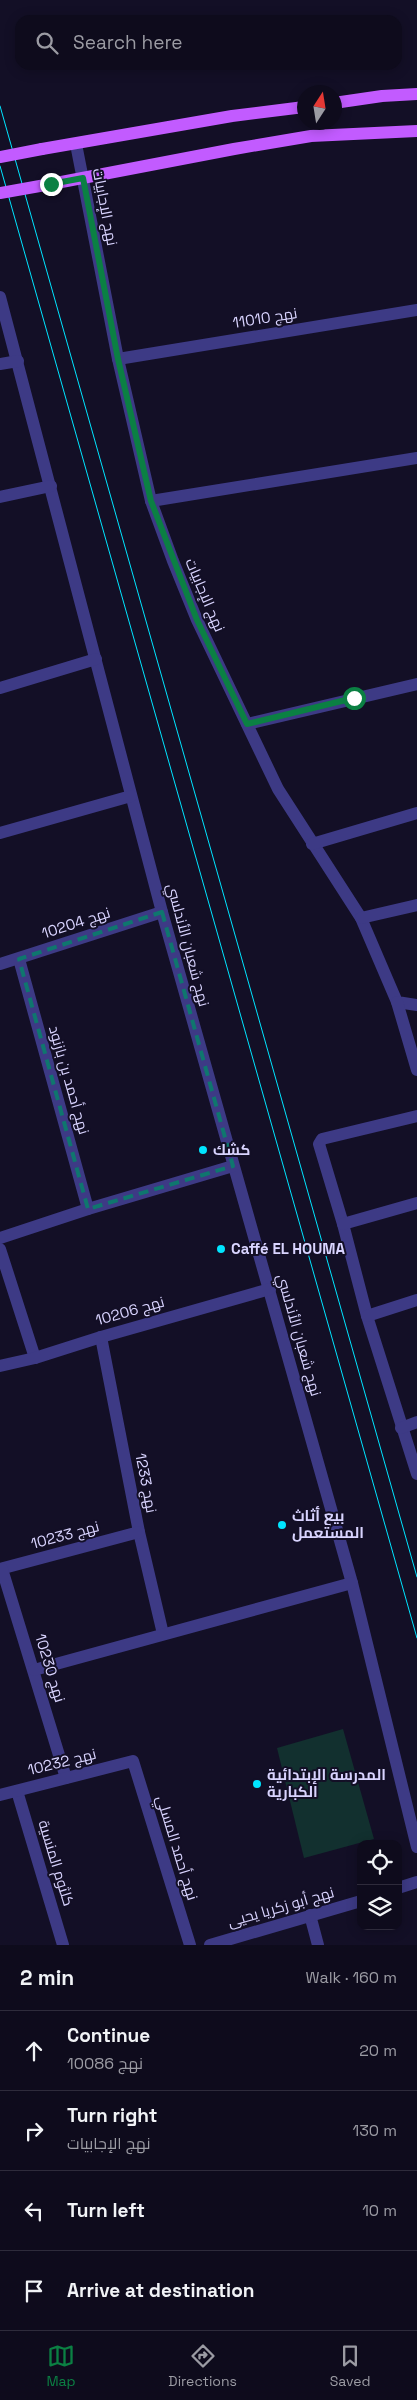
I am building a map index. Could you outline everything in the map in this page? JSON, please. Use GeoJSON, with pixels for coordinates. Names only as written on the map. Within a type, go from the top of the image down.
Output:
{"type":"FeatureCollection","features":[{"type":"Feature","properties":{"kind":"main road"},"geometry":{"type":"LineString","coordinates":[[342,102],[382,96],[417,94]]}},
{"type":"Feature","properties":{"kind":"main road"},"geometry":{"type":"LineString","coordinates":[[0,157],[232,116],[297,108]]}},
{"type":"Feature","properties":{"kind":"main road"},"geometry":{"type":"LineString","coordinates":[[0,193],[311,136],[417,131]]}},
{"type":"Feature","properties":{"kind":"street","name":"نهج الإجابيات"},"geometry":{"type":"LineString","coordinates":[[76,144],[118,359],[151,501],[197,620],[278,790],[360,918],[397,1002],[417,1070]]}},
{"type":"Feature","properties":{"kind":"street","name":"نهج شعبان الأندلسي"},"geometry":{"type":"LineString","coordinates":[[0,297],[162,912],[352,1583],[417,1847]]}},
{"type":"Feature","properties":{"kind":"street","name":"نهج 11010"},"geometry":{"type":"LineString","coordinates":[[118,359],[417,310]]}},
{"type":"Feature","properties":{"kind":"street"},"geometry":{"type":"LineString","coordinates":[[0,364],[18,361]]}},
{"type":"Feature","properties":{"kind":"street"},"geometry":{"type":"LineString","coordinates":[[151,501],[417,458]]}},
{"type":"Feature","properties":{"kind":"street"},"geometry":{"type":"LineString","coordinates":[[0,497],[50,486]]}},
{"type":"Feature","properties":{"kind":"street"},"geometry":{"type":"LineString","coordinates":[[0,688],[96,659]]}},
{"type":"Feature","properties":{"kind":"street"},"geometry":{"type":"LineString","coordinates":[[247,724],[417,684]]}},
{"type":"Feature","properties":{"kind":"street"},"geometry":{"type":"LineString","coordinates":[[0,833],[131,796]]}},
{"type":"Feature","properties":{"kind":"street"},"geometry":{"type":"LineString","coordinates":[[312,844],[417,813]]}},
{"type":"Feature","properties":{"kind":"street"},"geometry":{"type":"LineString","coordinates":[[360,918],[417,905]]}},
{"type":"Feature","properties":{"kind":"street","name":"نهج 10204"},"geometry":{"type":"LineString","coordinates":[[0,964],[162,912]]}},
{"type":"Feature","properties":{"kind":"street","name":"نهج أحمد بن بازنود"},"geometry":{"type":"LineString","coordinates":[[19,959],[88,1209]]}},
{"type":"Feature","properties":{"kind":"street"},"geometry":{"type":"LineString","coordinates":[[397,1002],[417,1005]]}},
{"type":"Feature","properties":{"kind":"street"},"geometry":{"type":"LineString","coordinates":[[417,1116],[322,1139],[319,1149],[343,1224],[367,1316],[417,1474]]}},
{"type":"Feature","properties":{"kind":"street"},"geometry":{"type":"LineString","coordinates":[[0,1238],[88,1209],[233,1166]]}},
{"type":"Feature","properties":{"kind":"street"},"geometry":{"type":"LineString","coordinates":[[343,1224],[417,1203]]}},
{"type":"Feature","properties":{"kind":"street"},"geometry":{"type":"LineString","coordinates":[[0,1249],[35,1358]]}},
{"type":"Feature","properties":{"kind":"street","name":"نهج 10206"},"geometry":{"type":"LineString","coordinates":[[0,1366],[35,1358],[101,1336],[270,1289]]}},
{"type":"Feature","properties":{"kind":"street"},"geometry":{"type":"LineString","coordinates":[[367,1316],[417,1300]]}},
{"type":"Feature","properties":{"kind":"street","name":"نهج 1233"},"geometry":{"type":"LineString","coordinates":[[101,1336],[139,1532],[163,1634]]}},
{"type":"Feature","properties":{"kind":"street"},"geometry":{"type":"LineString","coordinates":[[401,1428],[417,1422]]}},
{"type":"Feature","properties":{"kind":"street","name":"نهج 10233"},"geometry":{"type":"LineString","coordinates":[[1,1569],[139,1532]]}},
{"type":"Feature","properties":{"kind":"street","name":"نهج 10230"},"geometry":{"type":"LineString","coordinates":[[1,1569],[34,1670],[66,1778]]}},
{"type":"Feature","properties":{"kind":"street"},"geometry":{"type":"LineString","coordinates":[[34,1670],[352,1583]]}},
{"type":"Feature","properties":{"kind":"street","name":"نهج 10232"},"geometry":{"type":"LineString","coordinates":[[0,1795],[133,1761]]}},
{"type":"Feature","properties":{"kind":"street","name":"نهج أحمد المسلي"},"geometry":{"type":"LineString","coordinates":[[133,1761],[190,1945]]}},
{"type":"Feature","properties":{"kind":"street","name":"كلثوم المنسية"},"geometry":{"type":"LineString","coordinates":[[17,1791],[63,1945]]}},
{"type":"Feature","properties":{"kind":"street"},"geometry":{"type":"LineString","coordinates":[[402,1887],[417,1882]]}},
{"type":"Feature","properties":{"kind":"street","name":"نهج أبو زكريا يحيى"},"geometry":{"type":"LineString","coordinates":[[210,1945],[357,1902]]}},
{"type":"Feature","properties":{"kind":"street"},"geometry":{"type":"LineString","coordinates":[[310,1915],[318,1945]]}},
{"type":"Feature","properties":{"kind":"highlighted area"},"geometry":{"type":"Polygon","coordinates":[[[162,912],[233,1166],[88,1209],[19,959],[162,912]]]}},
{"type":"Feature","properties":{"kind":"green space"},"geometry":{"type":"Polygon","coordinates":[[[343,1729],[374,1839],[357,1840],[357,1844],[304,1858],[277,1748],[343,1729]]]}},
{"type":"Feature","properties":{"kind":"tram line"},"geometry":{"type":"LineString","coordinates":[[0,106],[417,1577]]}},
{"type":"Feature","properties":{"kind":"tram line"},"geometry":{"type":"LineString","coordinates":[[0,166],[417,1638]]}},
{"type":"Feature","properties":{"kind":"place","name":"كشك"},"geometry":{"type":"Point","coordinates":[203,1150]}},
{"type":"Feature","properties":{"kind":"place","name":"Caffé EL HOUMA"},"geometry":{"type":"Point","coordinates":[221,1249]}},
{"type":"Feature","properties":{"kind":"place","name":"بيع أثاث المستعمل"},"geometry":{"type":"Point","coordinates":[282,1525]}},
{"type":"Feature","properties":{"kind":"place","name":"المدرسة الإبتدائية الكبارية"},"geometry":{"type":"Point","coordinates":[257,1784]}},
{"type":"Feature","properties":{"kind":"route"},"geometry":{"type":"LineString","coordinates":[[51,184],[83,178],[118,359],[151,501],[197,620],[226,684],[247,724],[354,698]]}}]}
